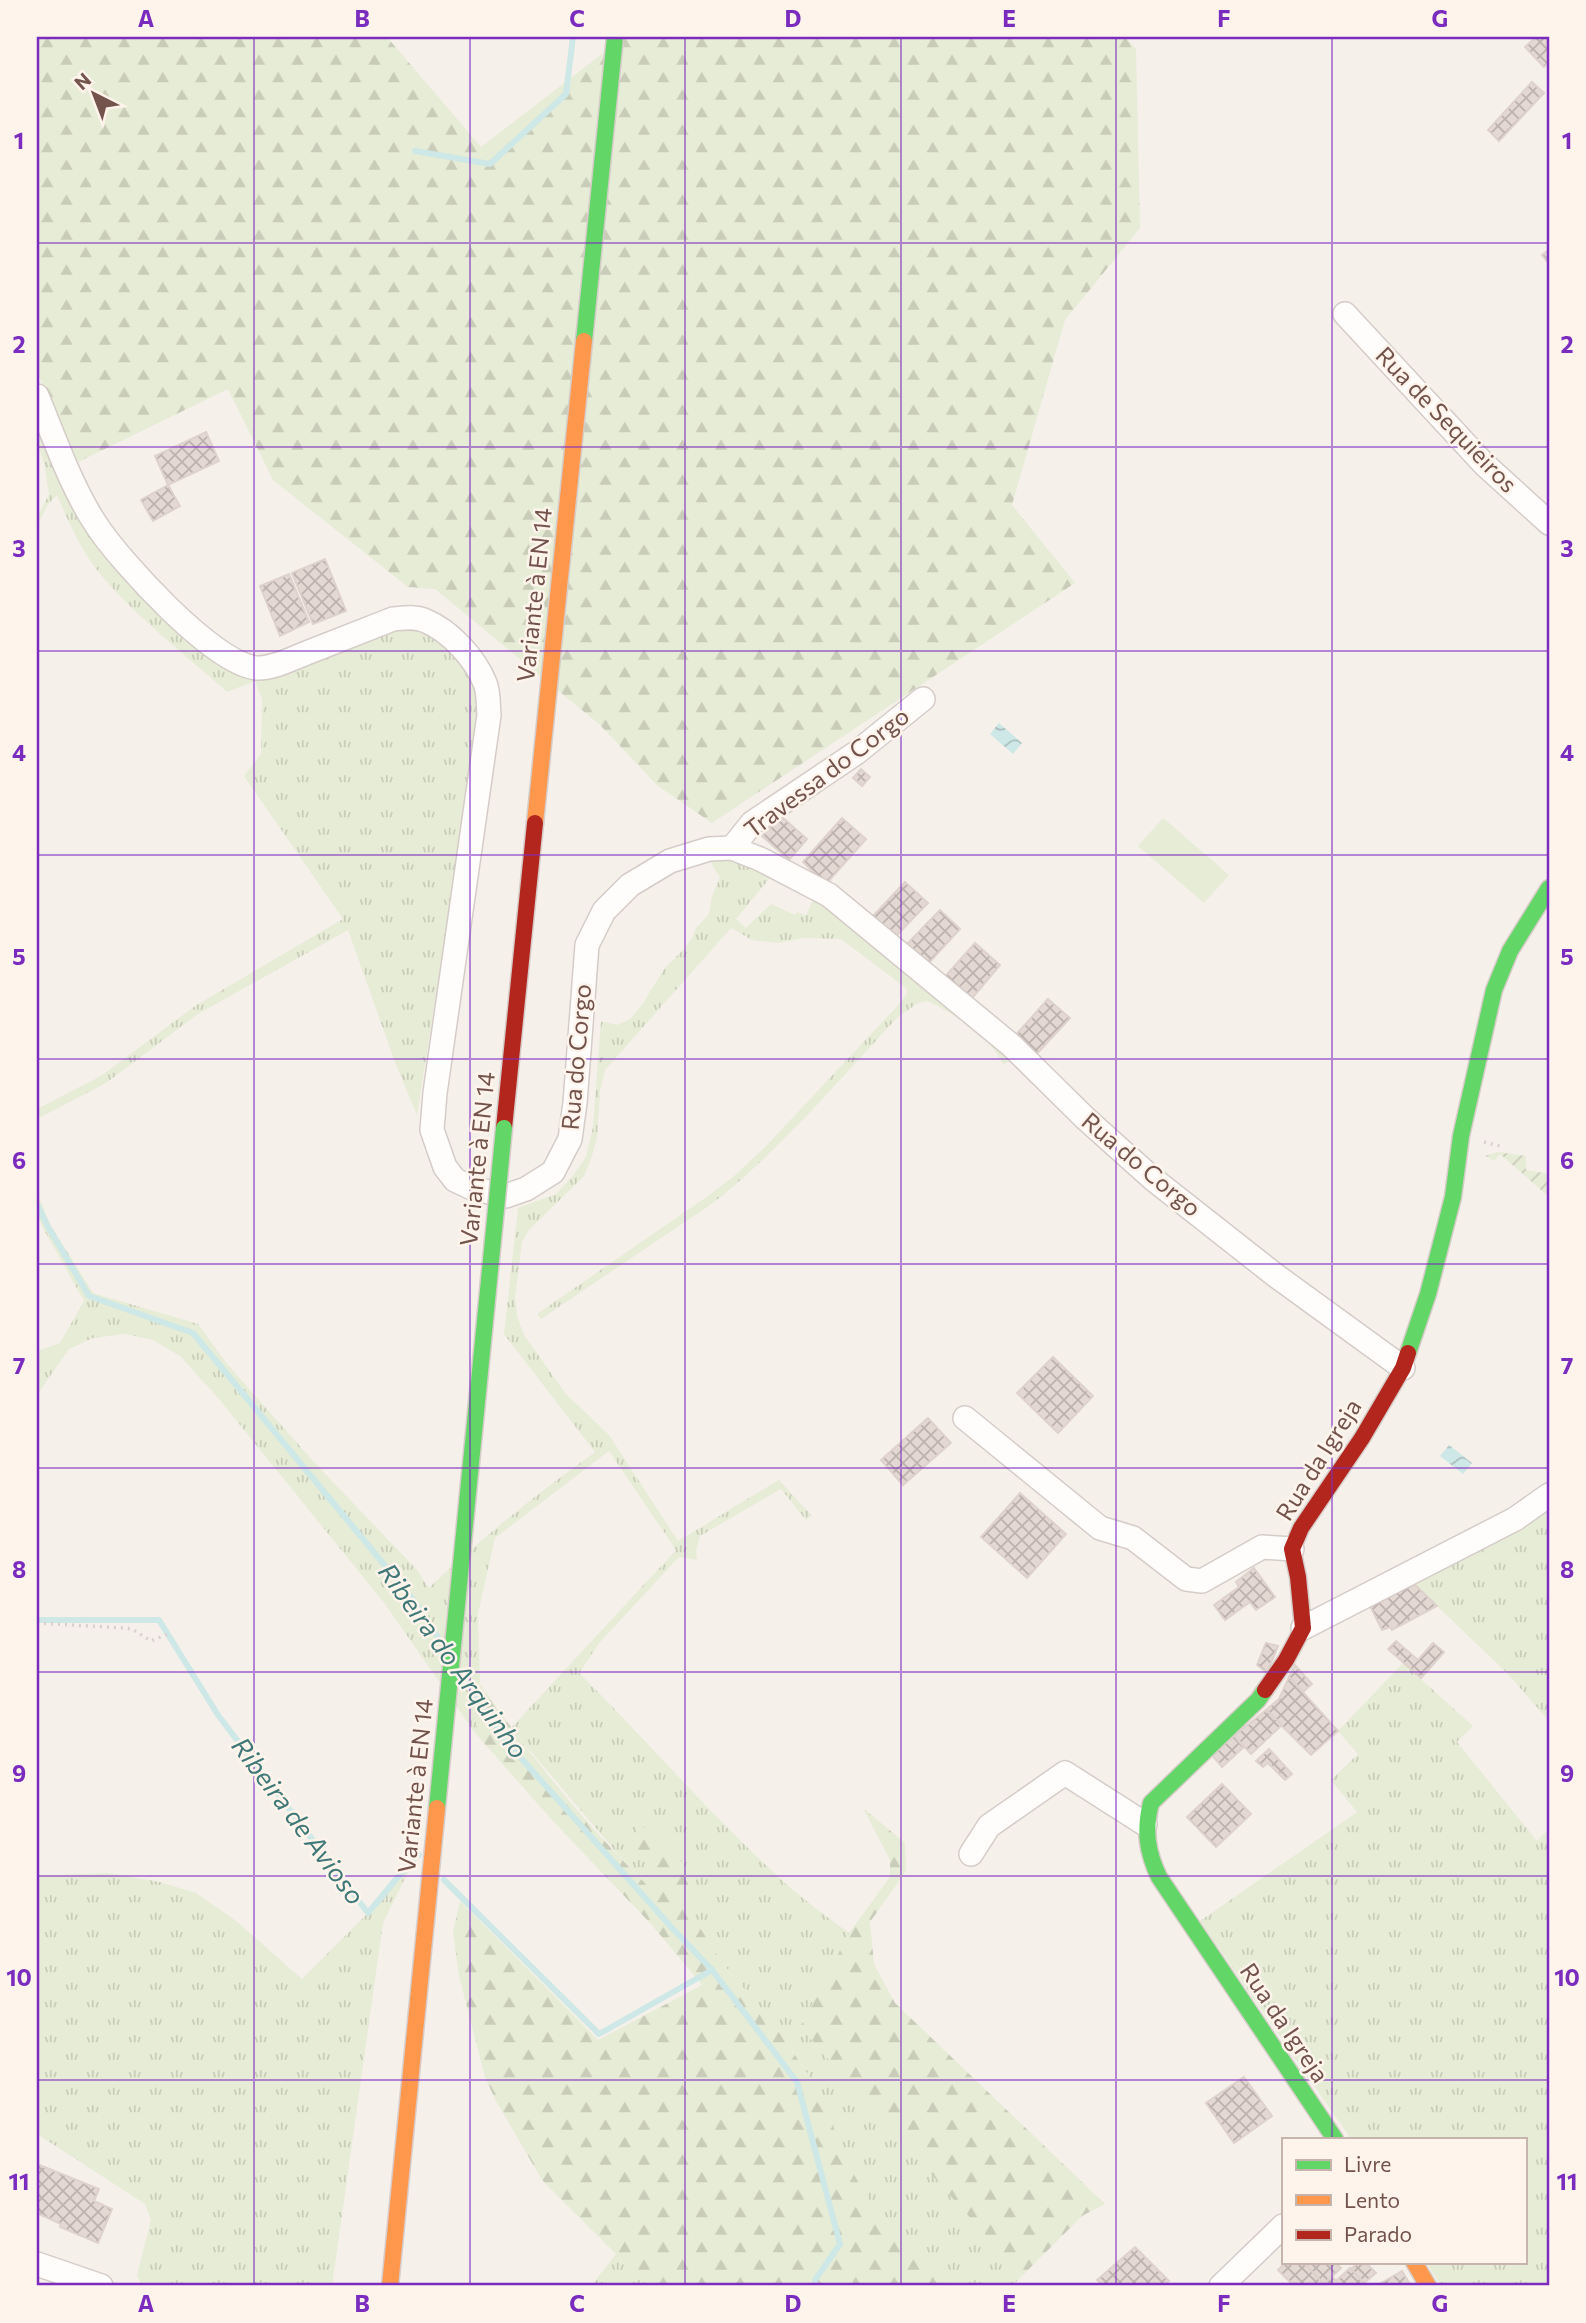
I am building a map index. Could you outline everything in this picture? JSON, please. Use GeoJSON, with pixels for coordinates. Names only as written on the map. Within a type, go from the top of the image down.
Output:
{"type":"FeatureCollection","features":[{"type":"Feature","properties":{"kind":"main road","name":"Variante à EN 14"},"geometry":{"type":"LineString","coordinates":[[390,2286],[615,37]]}},
{"type":"Feature","properties":{"kind":"main road","name":"Rua da Igreja"},"geometry":{"type":"LineString","coordinates":[[1303,1628],[1292,1549],[1301,1528],[1362,1438],[1403,1368],[1428,1294],[1453,1197],[1461,1136],[1494,990],[1510,951],[1539,920],[1549,888]]}},
{"type":"Feature","properties":{"kind":"main road"},"geometry":{"type":"LineString","coordinates":[[1145,1824],[1151,1803],[1258,1700],[1286,1660],[1303,1628]]}},
{"type":"Feature","properties":{"kind":"main road","name":"Rua da Igreja"},"geometry":{"type":"LineString","coordinates":[[1145,1824],[1148,1855],[1159,1877],[1334,2138]]}},
{"type":"Feature","properties":{"kind":"main road"},"geometry":{"type":"LineString","coordinates":[[1415,2264],[1429,2286]]}},
{"type":"Feature","properties":{"kind":"street","name":"Rua de Sequieiros"},"geometry":{"type":"LineString","coordinates":[[1345,314],[1484,464],[1549,523]]}},
{"type":"Feature","properties":{"kind":"street","name":"Rua do Corgo"},"geometry":{"type":"LineString","coordinates":[[37,396],[96,525],[125,563],[173,611],[223,654],[241,664],[258,668],[278,664],[393,619],[413,617],[425,620],[445,632],[477,665],[486,685],[489,715],[432,1130],[445,1167],[455,1180],[472,1188],[506,1196],[526,1189],[553,1172],[570,1139],[587,945],[604,911],[630,885],[670,861],[709,849],[732,848],[760,859],[829,895],[1012,1046],[1084,1118],[1153,1178],[1275,1275],[1403,1368]]}},
{"type":"Feature","properties":{"kind":"street","name":"Travessa do Corgo"},"geometry":{"type":"LineString","coordinates":[[732,848],[752,823],[856,753],[923,699]]}},
{"type":"Feature","properties":{"kind":"street"},"geometry":{"type":"LineString","coordinates":[[965,1418],[1100,1528],[1133,1538],[1186,1579],[1202,1581],[1262,1546],[1292,1549]]}},
{"type":"Feature","properties":{"kind":"street"},"geometry":{"type":"LineString","coordinates":[[1303,1628],[1515,1519],[1549,1495]]}},
{"type":"Feature","properties":{"kind":"street"},"geometry":{"type":"LineString","coordinates":[[971,1854],[989,1826],[1065,1773],[1145,1824]]}},
{"type":"Feature","properties":{"kind":"street"},"geometry":{"type":"LineString","coordinates":[[1221,2286],[1282,2227]]}},
{"type":"Feature","properties":{"kind":"street"},"geometry":{"type":"LineString","coordinates":[[37,2264],[101,2286]]}},
{"type":"Feature","properties":{"kind":"path"},"geometry":{"type":"LineString","coordinates":[[37,1623],[132,1629],[151,1642],[168,1634]]}},
{"type":"Feature","properties":{"kind":"green space"},"geometry":{"type":"Polygon","coordinates":[[[37,37],[387,37],[481,147],[624,37],[1125,37],[1136,49],[1140,228],[1065,320],[1012,505],[1075,583],[712,823],[658,786],[600,725],[435,589],[408,587],[273,480],[228,389],[74,464],[37,371],[37,37]]]}},
{"type":"Feature","properties":{"kind":"green space"},"geometry":{"type":"Polygon","coordinates":[[[37,415],[108,559],[147,601],[225,665],[389,627],[428,628],[464,659],[480,700],[479,725],[417,1115],[348,930],[198,1014],[106,1083],[37,1119],[37,1109],[101,1076],[195,1006],[343,919],[244,776],[261,754],[262,699],[255,681],[227,692],[145,621],[115,591],[87,556],[57,495],[49,503],[37,525],[37,518],[49,494],[37,442],[37,415]]]}},
{"type":"Feature","properties":{"kind":"green space"},"geometry":{"type":"Polygon","coordinates":[[[1163,818],[1229,875],[1204,903],[1138,846],[1163,818]]]}},
{"type":"Feature","properties":{"kind":"green space"},"geometry":{"type":"Polygon","coordinates":[[[711,861],[739,861],[769,875],[769,879],[736,919],[746,928],[771,904],[795,915],[797,912],[806,916],[813,900],[847,922],[917,983],[923,983],[1012,1059],[1003,1065],[991,1046],[971,1027],[927,1001],[918,1003],[898,1017],[808,1114],[762,1160],[713,1203],[541,1319],[537,1314],[733,1177],[766,1146],[902,1001],[907,993],[906,988],[841,939],[804,938],[778,943],[752,940],[731,928],[605,1070],[600,1091],[597,1138],[584,1176],[529,1230],[522,1242],[515,1297],[517,1316],[524,1335],[566,1394],[609,1435],[678,1541],[779,1480],[811,1515],[806,1520],[781,1489],[700,1536],[696,1551],[697,1560],[679,1557],[600,1642],[579,1673],[745,1845],[789,1886],[849,1933],[800,2027],[1022,2276],[1012,2286],[952,2286],[872,2207],[844,2156],[822,2095],[771,2020],[722,1963],[687,1907],[689,1872],[636,1847],[656,1873],[649,1887],[511,1728],[676,1550],[609,1451],[495,1538],[478,1614],[480,1684],[475,1733],[385,1604],[219,1399],[180,1356],[153,1340],[125,1334],[93,1338],[69,1349],[37,1395],[37,1351],[60,1343],[84,1301],[43,1228],[37,1214],[37,1193],[51,1226],[93,1293],[198,1324],[227,1364],[313,1461],[417,1570],[429,1588],[510,1517],[595,1452],[504,1334],[518,1208],[556,1194],[586,1157],[593,1127],[601,1021],[617,1025],[630,1019],[664,969],[684,949],[696,928],[709,914],[712,896],[720,877],[711,861]]]}},
{"type":"Feature","properties":{"kind":"green space"},"geometry":{"type":"Polygon","coordinates":[[[1498,1152],[1526,1156],[1526,1170],[1549,1174],[1549,1197],[1500,1154],[1494,1161],[1485,1156],[1498,1152]]]}},
{"type":"Feature","properties":{"kind":"green space"},"geometry":{"type":"Polygon","coordinates":[[[1549,1506],[1549,1721],[1507,1673],[1414,1584],[1422,1575],[1549,1506]]]}},
{"type":"Feature","properties":{"kind":"green space"},"geometry":{"type":"Polygon","coordinates":[[[1403,1663],[1473,1726],[1457,1742],[1537,1841],[1549,1829],[1549,2286],[1441,2286],[1427,2264],[1526,2264],[1526,2138],[1350,2138],[1200,1921],[1357,1812],[1331,1780],[1358,1754],[1338,1731],[1403,1663]]]}},
{"type":"Feature","properties":{"kind":"green space"},"geometry":{"type":"Polygon","coordinates":[[[480,1684],[560,1790],[603,1840],[649,1887],[656,1873],[636,1847],[636,1823],[665,1840],[689,1872],[687,1907],[722,1963],[771,2020],[822,2095],[844,2156],[872,2207],[952,2286],[648,2286],[542,2180],[485,2077],[459,1976],[453,1932],[460,1901],[598,2040],[702,1985],[651,1924],[552,1820],[475,1733],[480,1684]]]}},
{"type":"Feature","properties":{"kind":"green space"},"geometry":{"type":"Polygon","coordinates":[[[863,1808],[905,1843],[906,1871],[870,1922],[874,1964],[895,2003],[1105,2204],[1082,2216],[1022,2276],[800,2027],[849,1933],[890,1877],[890,1860],[863,1808]]]}},
{"type":"Feature","properties":{"kind":"green space"},"geometry":{"type":"Polygon","coordinates":[[[417,1854],[383,1923],[332,2286],[141,2284],[137,2275],[151,2220],[145,2204],[37,2134],[37,1876],[108,1873],[160,1882],[196,1893],[235,1920],[302,1979],[368,1913],[417,1854]]]}},
{"type":"Feature","properties":{"kind":"green space"},"geometry":{"type":"Polygon","coordinates":[[[616,2254],[648,2286],[591,2286],[616,2254]]]}},
{"type":"Feature","properties":{"kind":"water"},"geometry":{"type":"Polygon","coordinates":[[[999,723],[1022,743],[1013,754],[990,734],[999,723]]]}},
{"type":"Feature","properties":{"kind":"water"},"geometry":{"type":"Polygon","coordinates":[[[1449,1445],[1472,1463],[1463,1474],[1440,1456],[1449,1445]]]}},
{"type":"Feature","properties":{"kind":"building"},"geometry":{"type":"Polygon","coordinates":[[[1536,37],[1549,37],[1549,62],[1544,67],[1525,47],[1536,37]]]}},
{"type":"Feature","properties":{"kind":"building"},"geometry":{"type":"Polygon","coordinates":[[[1532,82],[1544,93],[1499,141],[1488,130],[1532,82]]]}},
{"type":"Feature","properties":{"kind":"building"},"geometry":{"type":"Polygon","coordinates":[[[1549,250],[1549,264],[1542,255],[1549,250]]]}},
{"type":"Feature","properties":{"kind":"building"},"geometry":{"type":"Polygon","coordinates":[[[206,432],[219,461],[168,485],[155,456],[206,432]]]}},
{"type":"Feature","properties":{"kind":"building"},"geometry":{"type":"Polygon","coordinates":[[[168,485],[180,506],[153,521],[141,500],[168,485]]]}},
{"type":"Feature","properties":{"kind":"building"},"geometry":{"type":"Polygon","coordinates":[[[325,559],[346,611],[313,624],[292,573],[325,559]]]}},
{"type":"Feature","properties":{"kind":"building"},"geometry":{"type":"Polygon","coordinates":[[[289,574],[309,622],[280,636],[260,586],[289,574]]]}},
{"type":"Feature","properties":{"kind":"building"},"geometry":{"type":"Polygon","coordinates":[[[861,769],[870,777],[862,786],[853,778],[861,769]]]}},
{"type":"Feature","properties":{"kind":"building"},"geometry":{"type":"Polygon","coordinates":[[[781,816],[807,839],[789,860],[762,836],[781,816]]]}},
{"type":"Feature","properties":{"kind":"building"},"geometry":{"type":"Polygon","coordinates":[[[842,818],[866,839],[826,884],[803,862],[842,818]]]}},
{"type":"Feature","properties":{"kind":"building"},"geometry":{"type":"Polygon","coordinates":[[[905,882],[928,903],[894,938],[872,917],[905,882]]]}},
{"type":"Feature","properties":{"kind":"building"},"geometry":{"type":"Polygon","coordinates":[[[940,910],[960,929],[926,966],[905,946],[940,910]]]}},
{"type":"Feature","properties":{"kind":"building"},"geometry":{"type":"Polygon","coordinates":[[[975,943],[1000,965],[968,1003],[942,980],[975,943]]]}},
{"type":"Feature","properties":{"kind":"building"},"geometry":{"type":"Polygon","coordinates":[[[1048,999],[1070,1018],[1033,1058],[1012,1039],[1048,999]]]}},
{"type":"Feature","properties":{"kind":"building"},"geometry":{"type":"Polygon","coordinates":[[[1053,1357],[1093,1396],[1058,1433],[1017,1393],[1053,1357]]]}},
{"type":"Feature","properties":{"kind":"building"},"geometry":{"type":"Polygon","coordinates":[[[928,1418],[951,1443],[903,1485],[881,1460],[928,1418]]]}},
{"type":"Feature","properties":{"kind":"building"},"geometry":{"type":"Polygon","coordinates":[[[1020,1493],[1066,1534],[1027,1578],[981,1537],[1020,1493]]]}},
{"type":"Feature","properties":{"kind":"building"},"geometry":{"type":"Polygon","coordinates":[[[1254,1568],[1275,1597],[1256,1610],[1250,1602],[1225,1620],[1214,1605],[1239,1587],[1236,1582],[1254,1568]]]}},
{"type":"Feature","properties":{"kind":"building"},"geometry":{"type":"Polygon","coordinates":[[[1412,1582],[1437,1606],[1392,1630],[1390,1627],[1382,1630],[1369,1604],[1412,1582]]]}},
{"type":"Feature","properties":{"kind":"building"},"geometry":{"type":"Polygon","coordinates":[[[1396,1641],[1418,1660],[1433,1643],[1444,1652],[1421,1678],[1388,1649],[1396,1641]]]}},
{"type":"Feature","properties":{"kind":"building"},"geometry":{"type":"Polygon","coordinates":[[[1266,1643],[1278,1646],[1267,1673],[1257,1665],[1266,1643]]]}},
{"type":"Feature","properties":{"kind":"building"},"geometry":{"type":"Polygon","coordinates":[[[1295,1665],[1312,1684],[1303,1692],[1289,1677],[1295,1665]]]}},
{"type":"Feature","properties":{"kind":"building"},"geometry":{"type":"Polygon","coordinates":[[[1289,1677],[1338,1731],[1311,1755],[1266,1710],[1279,1699],[1289,1677]]]}},
{"type":"Feature","properties":{"kind":"building"},"geometry":{"type":"Polygon","coordinates":[[[1266,1710],[1282,1725],[1251,1754],[1234,1736],[1266,1710]]]}},
{"type":"Feature","properties":{"kind":"building"},"geometry":{"type":"Polygon","coordinates":[[[1234,1736],[1244,1747],[1222,1767],[1211,1754],[1234,1736]]]}},
{"type":"Feature","properties":{"kind":"building"},"geometry":{"type":"Polygon","coordinates":[[[1269,1749],[1292,1774],[1285,1780],[1268,1763],[1263,1767],[1256,1761],[1269,1749]]]}},
{"type":"Feature","properties":{"kind":"building"},"geometry":{"type":"Polygon","coordinates":[[[1222,1784],[1251,1814],[1216,1847],[1187,1817],[1222,1784]]]}},
{"type":"Feature","properties":{"kind":"building"},"geometry":{"type":"Polygon","coordinates":[[[1244,2077],[1272,2116],[1234,2143],[1206,2103],[1244,2077]]]}},
{"type":"Feature","properties":{"kind":"building"},"geometry":{"type":"Polygon","coordinates":[[[37,2164],[99,2189],[94,2201],[112,2209],[98,2243],[60,2227],[61,2224],[37,2213],[37,2164]]]}},
{"type":"Feature","properties":{"kind":"building"},"geometry":{"type":"Polygon","coordinates":[[[1135,2247],[1169,2281],[1163,2286],[1104,2286],[1097,2280],[1135,2247]]]}},
{"type":"Feature","properties":{"kind":"building"},"geometry":{"type":"Polygon","coordinates":[[[1284,2264],[1305,2264],[1324,2284],[1294,2286],[1278,2270],[1284,2264]]]}},
{"type":"Feature","properties":{"kind":"building"},"geometry":{"type":"Polygon","coordinates":[[[1305,2264],[1337,2264],[1341,2268],[1324,2284],[1305,2264]]]}},
{"type":"Feature","properties":{"kind":"building"},"geometry":{"type":"Polygon","coordinates":[[[1357,2264],[1367,2264],[1376,2273],[1364,2283],[1351,2269],[1357,2264]]]}},
{"type":"Feature","properties":{"kind":"building"},"geometry":{"type":"Polygon","coordinates":[[[1350,2268],[1364,2283],[1359,2286],[1324,2284],[1332,2276],[1336,2281],[1350,2268]]]}},
{"type":"Feature","properties":{"kind":"building"},"geometry":{"type":"Polygon","coordinates":[[[1402,2271],[1411,2286],[1376,2286],[1402,2271]]]}},
{"type":"Feature","properties":{"kind":"waterway"},"geometry":{"type":"LineString","coordinates":[[415,151],[490,164],[566,94],[573,37]]}},
{"type":"Feature","properties":{"kind":"waterway","name":"Ribeira do Arquinho"},"geometry":{"type":"LineString","coordinates":[[37,1204],[89,1296],[193,1333],[415,1602],[439,1639]]}},
{"type":"Feature","properties":{"kind":"waterway","name":"Ribeira de Avioso"},"geometry":{"type":"LineString","coordinates":[[37,1620],[159,1620],[218,1715],[368,1913],[417,1854],[419,1855]]}},
{"type":"Feature","properties":{"kind":"waterway","name":"Ribeira do Arquinho"},"geometry":{"type":"LineString","coordinates":[[464,1678],[504,1739],[712,1970],[797,2082],[840,2244],[815,2280],[815,2286]]}},
{"type":"Feature","properties":{"kind":"waterway","name":"Ribeira de Avioso"},"geometry":{"type":"LineString","coordinates":[[444,1880],[599,2034],[712,1970]]}},
{"type":"Feature","properties":{"kind":"traffic: fast"},"geometry":{"type":"LineString","coordinates":[[584,341],[615,37]]}},
{"type":"Feature","properties":{"kind":"traffic: fast"},"geometry":{"type":"LineString","coordinates":[[1408,1353],[1428,1294],[1453,1197],[1461,1136],[1494,990],[1510,951],[1549,888]]}},
{"type":"Feature","properties":{"kind":"traffic: fast"},"geometry":{"type":"LineString","coordinates":[[437,1808],[504,1128]]}},
{"type":"Feature","properties":{"kind":"traffic: fast"},"geometry":{"type":"LineString","coordinates":[[1265,1690],[1258,1700],[1151,1803],[1148,1841],[1159,1877],[1334,2138]]}},
{"type":"Feature","properties":{"kind":"traffic: slow"},"geometry":{"type":"LineString","coordinates":[[535,823],[584,341]]}},
{"type":"Feature","properties":{"kind":"traffic: slow"},"geometry":{"type":"LineString","coordinates":[[390,2286],[437,1808]]}},
{"type":"Feature","properties":{"kind":"traffic: slow"},"geometry":{"type":"LineString","coordinates":[[1415,2264],[1428,2286]]}},
{"type":"Feature","properties":{"kind":"traffic: jam"},"geometry":{"type":"LineString","coordinates":[[504,1128],[535,823]]}},
{"type":"Feature","properties":{"kind":"traffic: jam"},"geometry":{"type":"LineString","coordinates":[[1265,1690],[1286,1660],[1303,1628],[1292,1549],[1301,1528],[1362,1438],[1403,1368],[1408,1353]]}}]}
